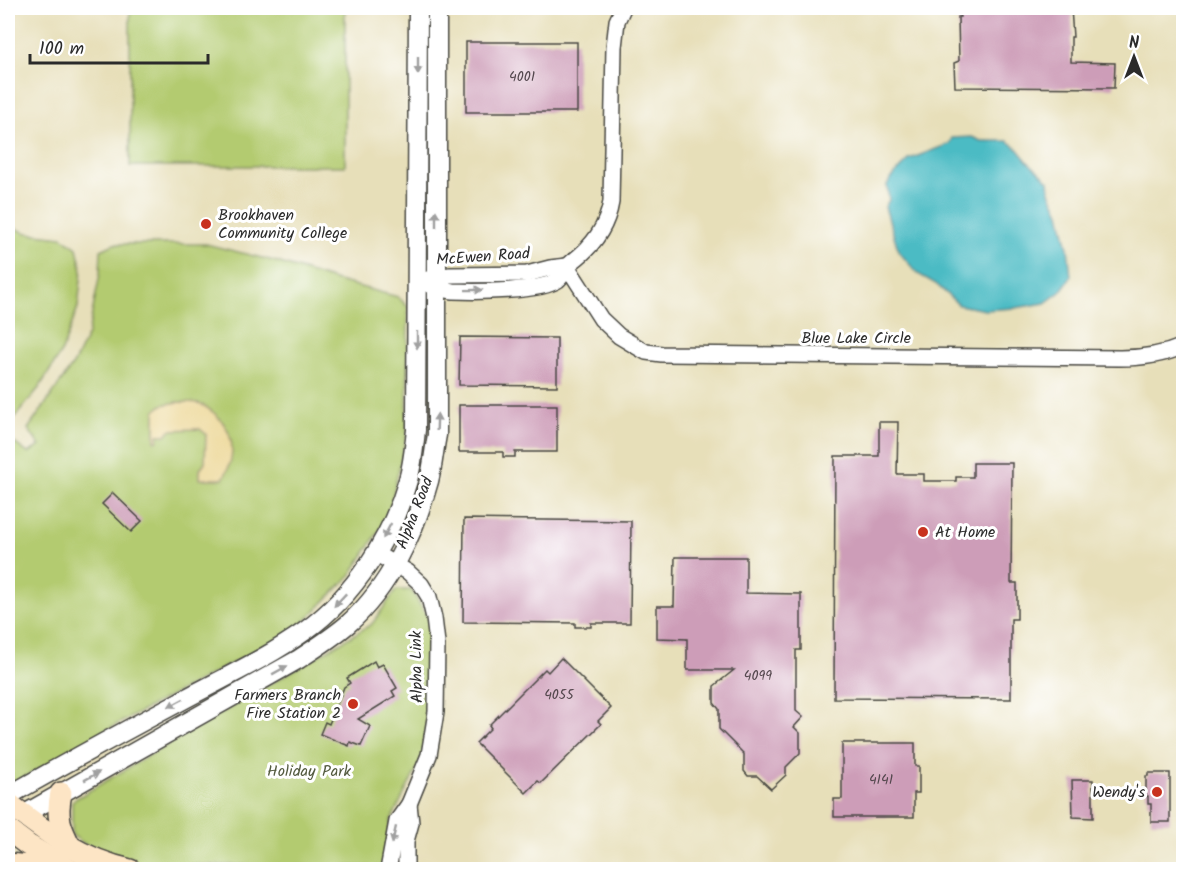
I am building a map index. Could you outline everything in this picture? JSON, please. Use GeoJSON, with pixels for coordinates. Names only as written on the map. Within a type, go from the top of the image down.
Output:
{"type":"FeatureCollection","features":[{"type":"Feature","properties":{"kind":"main road"},"geometry":{"type":"LineString","coordinates":[[60,794],[58,817],[71,848]]}},
{"type":"Feature","properties":{"kind":"main road"},"geometry":{"type":"LineString","coordinates":[[13,814],[100,862],[130,870]]}},
{"type":"Feature","properties":{"kind":"main road"},"geometry":{"type":"LineString","coordinates":[[8,830],[44,856],[70,870]]}},
{"type":"Feature","properties":{"kind":"main road"},"geometry":{"type":"LineString","coordinates":[[8,864],[62,870]]}},
{"type":"Feature","properties":{"kind":"street","name":"Alpha Road"},"geometry":{"type":"LineString","coordinates":[[8,796],[268,654],[305,631],[339,602],[357,580],[375,553],[398,509],[414,457],[416,430],[418,8]]}},
{"type":"Feature","properties":{"kind":"street","name":"Alpha Road"},"geometry":{"type":"LineString","coordinates":[[13,814],[60,794],[300,659],[349,623],[378,591],[395,565],[422,504],[437,435],[437,8]]}},
{"type":"Feature","properties":{"kind":"street","name":"McEwen Road"},"geometry":{"type":"LineString","coordinates":[[417,281],[436,282],[450,275],[527,274],[567,266],[592,245],[602,230],[611,202],[614,46],[617,21],[623,8]]}},
{"type":"Feature","properties":{"kind":"street","name":"Blue Lake Circle"},"geometry":{"type":"LineString","coordinates":[[567,266],[601,319],[620,336],[646,352],[662,354],[1143,358],[1184,346]]}},
{"type":"Feature","properties":{"kind":"street","name":"Alpha Link"},"geometry":{"type":"LineString","coordinates":[[375,553],[417,579],[429,597],[437,643],[435,725],[429,755],[409,804],[397,821],[388,870]]}},
{"type":"Feature","properties":{"kind":"street","name":"Alpha Link"},"geometry":{"type":"LineString","coordinates":[[406,870],[406,841],[411,823],[409,804]]}},
{"type":"Feature","properties":{"kind":"green space"},"geometry":{"type":"Polygon","coordinates":[[[130,8],[345,8],[345,166],[130,166],[130,8]]]}},
{"type":"Feature","properties":{"kind":"green space"},"geometry":{"type":"Polygon","coordinates":[[[8,226],[27,233],[62,237],[77,248],[82,270],[78,307],[62,351],[39,388],[8,424],[8,226]]]}},
{"type":"Feature","properties":{"kind":"green space"},"geometry":{"type":"Polygon","coordinates":[[[114,244],[206,244],[398,297],[408,307],[407,433],[388,517],[350,576],[297,629],[97,735],[8,787],[8,447],[13,442],[28,453],[40,446],[28,429],[74,363],[88,334],[100,274],[101,250],[114,244]]]}},
{"type":"Feature","properties":{"kind":"green space","name":"Holiday Park"},"geometry":{"type":"Polygon","coordinates":[[[396,590],[411,590],[429,619],[431,687],[422,759],[391,820],[383,867],[136,864],[101,855],[72,835],[72,801],[372,624],[396,590]]]}},
{"type":"Feature","properties":{"kind":"sand"},"geometry":{"type":"Polygon","coordinates":[[[178,402],[202,405],[214,413],[226,428],[232,444],[232,453],[223,479],[200,479],[200,469],[205,462],[206,434],[200,429],[170,430],[166,435],[158,435],[158,440],[155,441],[155,411],[162,405],[178,402]]]}},
{"type":"Feature","properties":{"kind":"water"},"geometry":{"type":"Polygon","coordinates":[[[972,137],[981,141],[1008,141],[1049,181],[1050,192],[1060,213],[1068,248],[1071,277],[1060,292],[1045,303],[985,310],[959,305],[936,284],[918,274],[899,252],[885,207],[889,200],[887,185],[891,178],[910,159],[949,144],[952,138],[972,137]]]}},
{"type":"Feature","properties":{"kind":"building"},"geometry":{"type":"Polygon","coordinates":[[[960,8],[1071,8],[1073,37],[1071,37],[1071,62],[1115,63],[1114,88],[955,87],[954,63],[959,61],[958,17],[960,17],[960,8]]]}},
{"type":"Feature","properties":{"kind":"building"},"geometry":{"type":"Polygon","coordinates":[[[466,42],[577,42],[577,112],[466,112],[466,42]]]}},
{"type":"Feature","properties":{"kind":"building"},"geometry":{"type":"Polygon","coordinates":[[[460,337],[557,338],[557,386],[459,385],[460,337]]]}},
{"type":"Feature","properties":{"kind":"building"},"geometry":{"type":"Polygon","coordinates":[[[459,405],[557,405],[557,452],[515,452],[515,457],[503,457],[503,452],[459,452],[459,405]]]}},
{"type":"Feature","properties":{"kind":"building","name":"At Home"},"geometry":{"type":"Polygon","coordinates":[[[879,422],[898,422],[897,474],[924,474],[924,481],[956,481],[956,477],[973,477],[973,463],[1012,463],[1011,583],[1017,583],[1017,619],[1011,619],[1011,699],[834,698],[835,456],[879,456],[879,422]]]}},
{"type":"Feature","properties":{"kind":"building"},"geometry":{"type":"Polygon","coordinates":[[[113,493],[142,521],[131,532],[102,504],[113,493]]]}},
{"type":"Feature","properties":{"kind":"building"},"geometry":{"type":"Polygon","coordinates":[[[464,519],[631,521],[630,623],[591,623],[591,627],[575,627],[575,623],[463,622],[464,519]]]}},
{"type":"Feature","properties":{"kind":"building"},"geometry":{"type":"Polygon","coordinates":[[[675,557],[746,557],[746,593],[801,594],[801,650],[796,650],[796,711],[803,717],[794,727],[800,733],[800,753],[786,767],[786,775],[771,789],[757,776],[748,776],[744,771],[744,754],[719,729],[719,709],[714,703],[714,686],[734,670],[687,670],[687,639],[657,638],[657,606],[674,606],[675,557]]]}},
{"type":"Feature","properties":{"kind":"building"},"geometry":{"type":"Polygon","coordinates":[[[561,658],[611,708],[598,721],[601,724],[541,783],[538,781],[526,793],[476,743],[491,728],[489,725],[545,669],[548,672],[561,658]]]}},
{"type":"Feature","properties":{"kind":"building"},"geometry":{"type":"Polygon","coordinates":[[[374,661],[377,667],[383,664],[397,688],[392,691],[395,696],[358,719],[370,726],[361,746],[350,742],[349,746],[320,734],[325,722],[329,724],[344,687],[350,683],[347,678],[374,661]]]}},
{"type":"Feature","properties":{"kind":"building"},"geometry":{"type":"Polygon","coordinates":[[[842,743],[915,743],[915,766],[919,766],[919,793],[914,793],[914,817],[834,817],[834,799],[842,799],[842,743]]]}},
{"type":"Feature","properties":{"kind":"building","name":"Wendy's"},"geometry":{"type":"Polygon","coordinates":[[[1148,773],[1170,773],[1170,822],[1151,822],[1151,804],[1148,804],[1148,796],[1146,796],[1148,773]]]}},
{"type":"Feature","properties":{"kind":"building"},"geometry":{"type":"Polygon","coordinates":[[[1072,780],[1093,780],[1093,818],[1073,817],[1072,780]]]}},
{"type":"Feature","properties":{"kind":"place","name":"Brookhaven Community College"},"geometry":{"type":"Point","coordinates":[206,224]}},
{"type":"Feature","properties":{"kind":"place","name":"At Home"},"geometry":{"type":"Point","coordinates":[923,532]}},
{"type":"Feature","properties":{"kind":"place","name":"Farmers Branch Fire Station 2"},"geometry":{"type":"Point","coordinates":[353,704]}},
{"type":"Feature","properties":{"kind":"place","name":"Wendy's"},"geometry":{"type":"Point","coordinates":[1157,792]}}]}
